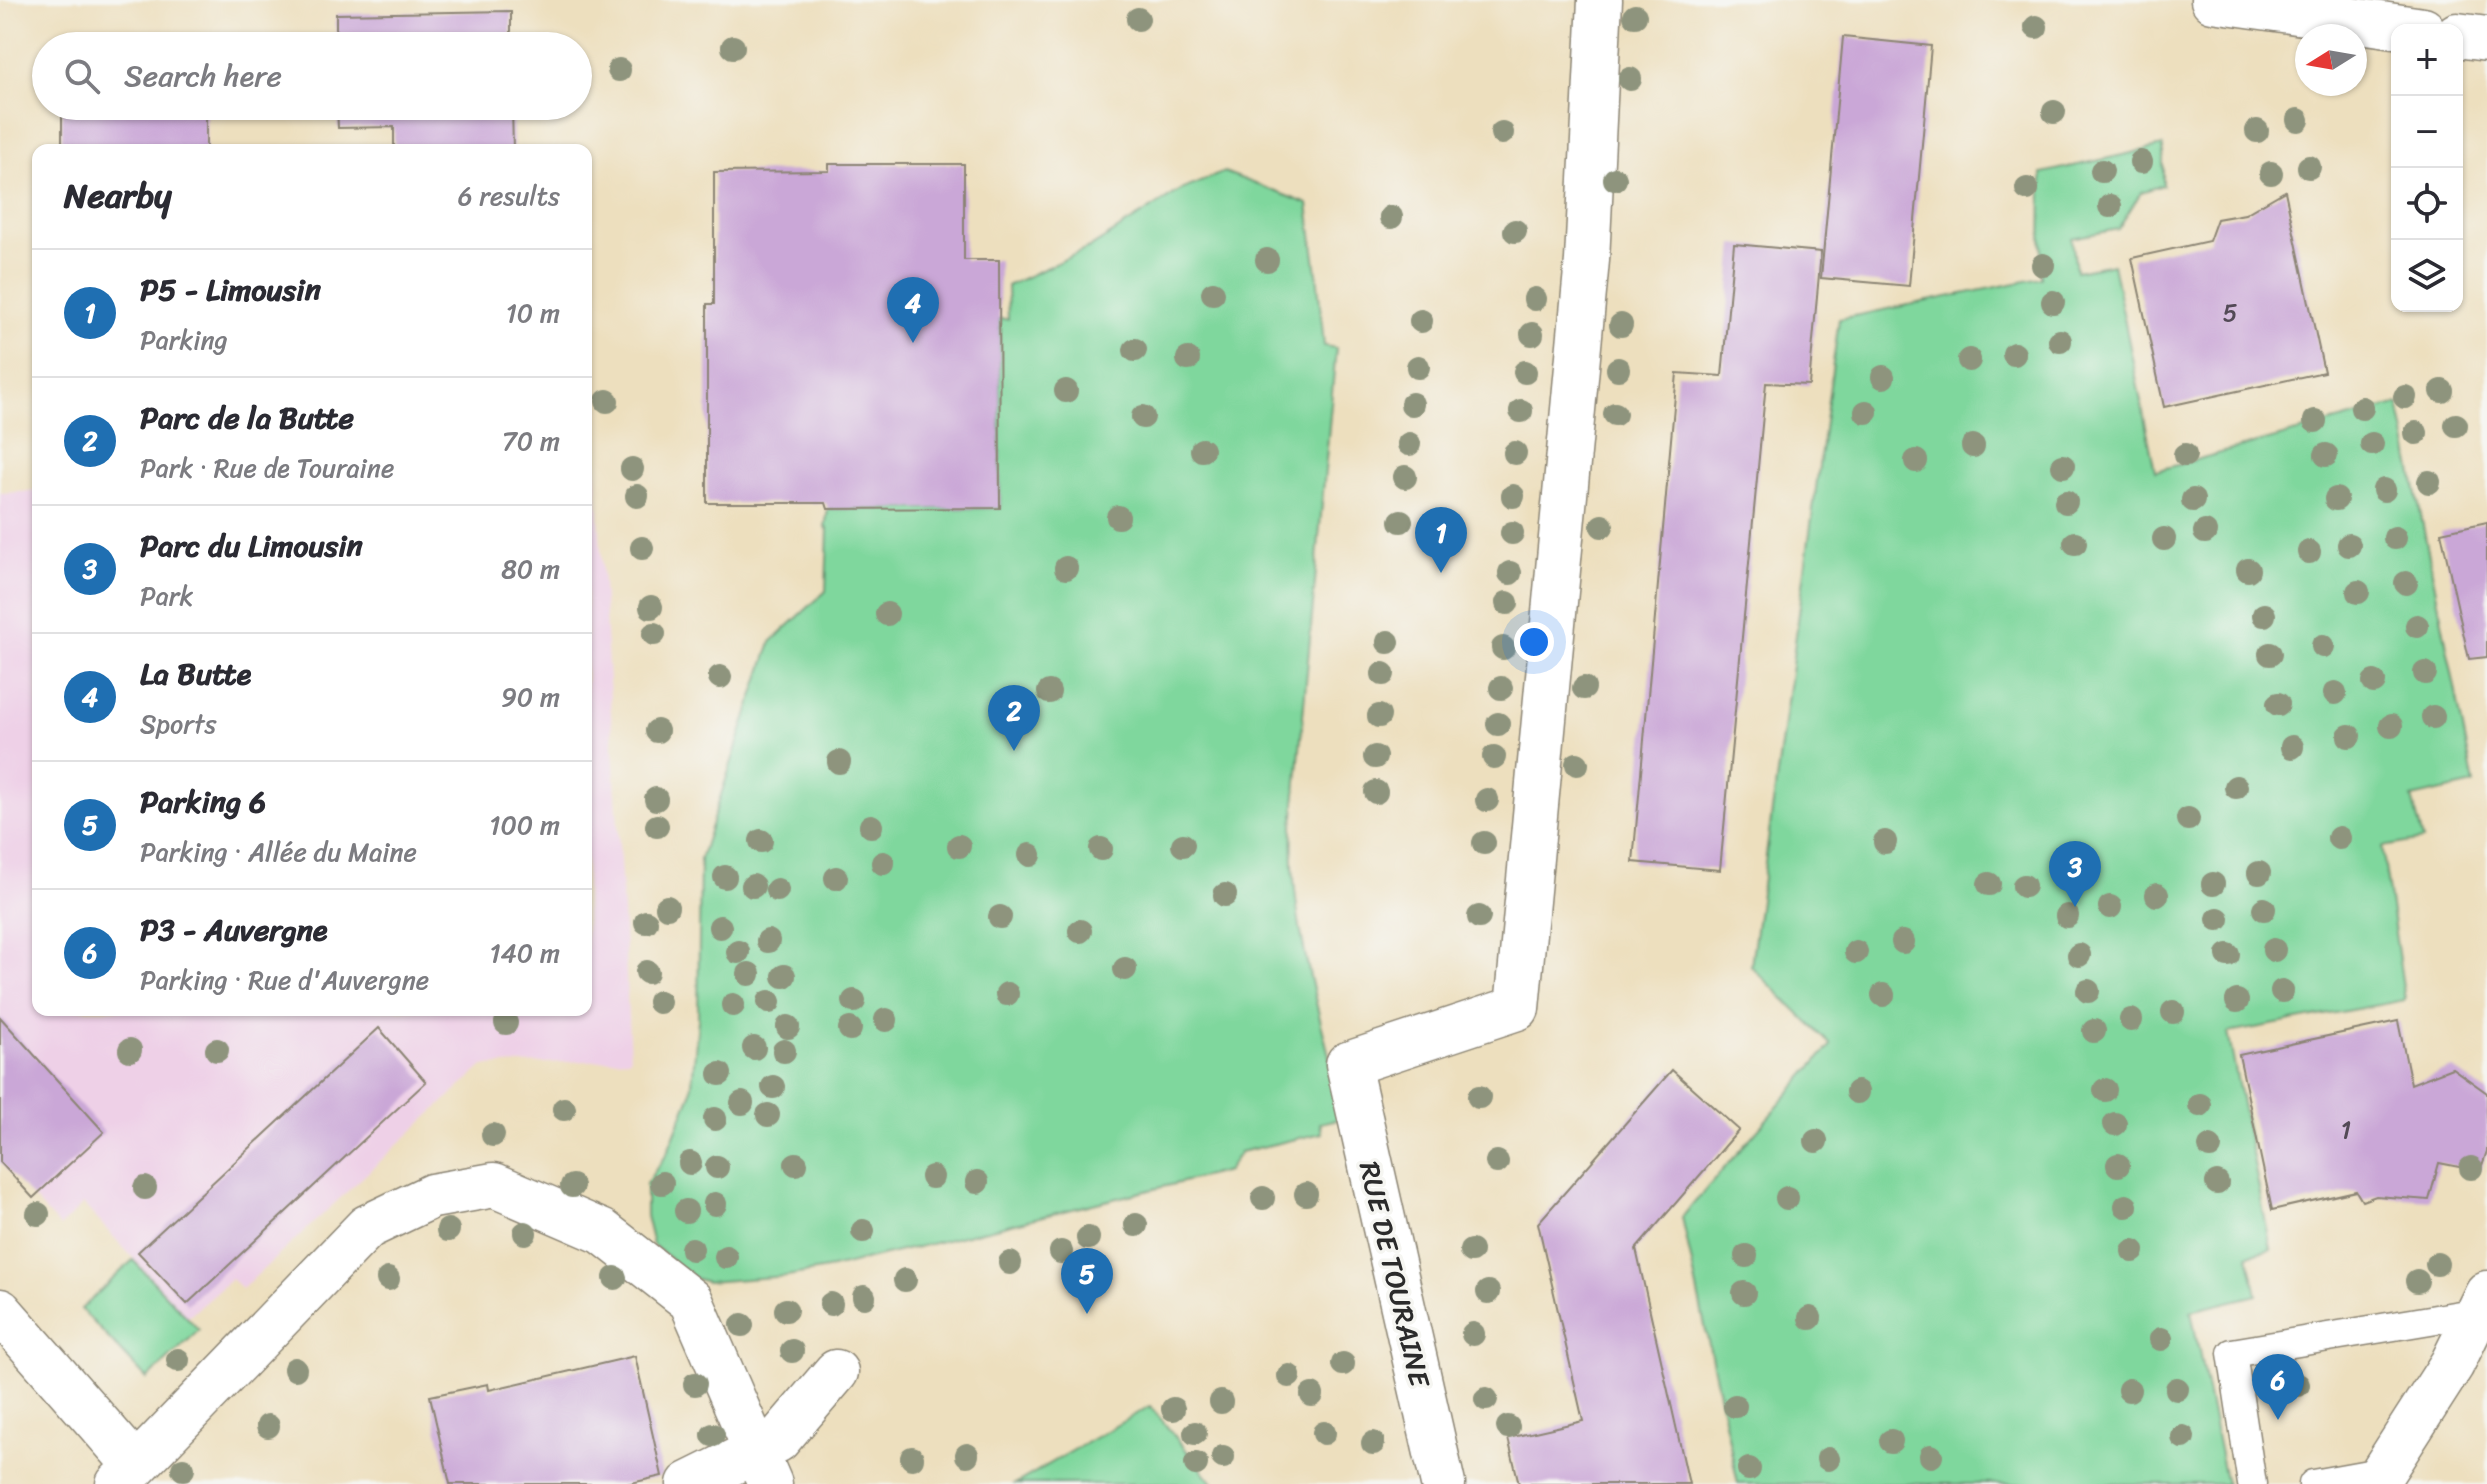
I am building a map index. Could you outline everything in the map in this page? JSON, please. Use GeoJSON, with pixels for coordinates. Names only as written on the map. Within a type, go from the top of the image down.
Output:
{"type":"FeatureCollection","features":[{"type":"Feature","properties":{"kind":"street"},"geometry":{"type":"LineString","coordinates":[[2213,0],[2391,25]]}},
{"type":"Feature","properties":{"kind":"street","name":"RUE DE TOURAINE"},"geometry":{"type":"LineString","coordinates":[[1443,1484],[1348,1064],[1517,1008],[1587,260],[1599,4]]}},
{"type":"Feature","properties":{"kind":"street"},"geometry":{"type":"LineString","coordinates":[[2463,36],[2487,39]]}},
{"type":"Feature","properties":{"kind":"street"},"geometry":{"type":"LineString","coordinates":[[0,1311],[127,1475],[367,1227],[432,1196],[494,1185],[603,1232],[691,1301],[768,1463]]}},
{"type":"Feature","properties":{"kind":"street"},"geometry":{"type":"LineString","coordinates":[[2380,1478],[2452,1364],[2482,1302]]}},
{"type":"Feature","properties":{"kind":"street"},"geometry":{"type":"LineString","coordinates":[[689,1484],[768,1463],[836,1372]]}},
{"type":"Feature","properties":{"kind":"lane"},"geometry":{"type":"LineString","coordinates":[[2252,1484],[2232,1353],[2482,1302]]}},
{"type":"Feature","properties":{"kind":"lane"},"geometry":{"type":"LineString","coordinates":[[2313,1484],[2380,1478]]}},
{"type":"Feature","properties":{"kind":"shaded area"},"geometry":{"type":"Polygon","coordinates":[[[592,404],[630,1059],[483,1066],[242,1289],[231,1279],[188,1317],[83,1204],[60,1227],[0,1162],[0,493],[32,491],[32,1016],[592,1016],[592,404]]]}},
{"type":"Feature","properties":{"kind":"green space"},"geometry":{"type":"Polygon","coordinates":[[[2163,146],[2163,185],[2141,192],[2118,229],[2072,238],[2076,271],[2113,264],[2155,471],[2399,404],[2474,784],[2412,798],[2423,840],[2382,847],[2405,1000],[2228,1033],[2271,1249],[2248,1255],[2257,1295],[2191,1311],[2226,1484],[1738,1484],[1682,1217],[1831,1045],[1751,966],[1839,319],[2041,278],[2042,173],[2163,146]]]}},
{"type":"Feature","properties":{"kind":"green space"},"geometry":{"type":"Polygon","coordinates":[[[1224,172],[1308,204],[1324,346],[1336,348],[1293,827],[1293,860],[1300,927],[1338,1093],[1339,1119],[1320,1123],[1322,1133],[1240,1152],[1227,1171],[832,1268],[787,1276],[707,1282],[694,1278],[653,1245],[646,1216],[646,1184],[667,1153],[691,1094],[698,1020],[700,859],[771,642],[826,591],[828,529],[825,528],[828,509],[1000,508],[999,319],[1008,319],[1007,286],[1089,248],[1181,190],[1224,172]]]}},
{"type":"Feature","properties":{"kind":"green space"},"geometry":{"type":"Polygon","coordinates":[[[133,1260],[199,1330],[147,1379],[81,1309],[133,1260]]]}},
{"type":"Feature","properties":{"kind":"green space"},"geometry":{"type":"Polygon","coordinates":[[[1150,1406],[1214,1484],[1015,1484],[1150,1406]]]}},
{"type":"Feature","properties":{"kind":"building"},"geometry":{"type":"Polygon","coordinates":[[[511,11],[511,32],[336,32],[336,14],[511,11]]]}},
{"type":"Feature","properties":{"kind":"building"},"geometry":{"type":"Polygon","coordinates":[[[1843,37],[1931,46],[1909,286],[1821,278],[1843,37]]]}},
{"type":"Feature","properties":{"kind":"building"},"geometry":{"type":"Polygon","coordinates":[[[62,120],[206,120],[206,144],[62,144],[62,120]]]}},
{"type":"Feature","properties":{"kind":"building"},"geometry":{"type":"Polygon","coordinates":[[[338,120],[512,120],[513,144],[394,144],[394,127],[338,128],[338,120]]]}},
{"type":"Feature","properties":{"kind":"building"},"geometry":{"type":"Polygon","coordinates":[[[829,164],[964,164],[964,260],[999,260],[1000,508],[828,509],[826,503],[707,503],[707,304],[714,304],[714,172],[829,171],[829,164]]]}},
{"type":"Feature","properties":{"kind":"building"},"geometry":{"type":"Polygon","coordinates":[[[2285,191],[2324,372],[2164,407],[2132,258],[2209,241],[2217,219],[2245,214],[2285,191]]]}},
{"type":"Feature","properties":{"kind":"building"},"geometry":{"type":"Polygon","coordinates":[[[1734,244],[1821,252],[1809,385],[1766,383],[1720,870],[1633,862],[1677,373],[1722,376],[1734,244]]]}},
{"type":"Feature","properties":{"kind":"building"},"geometry":{"type":"Polygon","coordinates":[[[2487,522],[2487,657],[2469,659],[2441,532],[2487,522]]]}},
{"type":"Feature","properties":{"kind":"building"},"geometry":{"type":"Polygon","coordinates":[[[0,1017],[104,1132],[33,1198],[0,1162],[0,1017]]]}},
{"type":"Feature","properties":{"kind":"building"},"geometry":{"type":"Polygon","coordinates":[[[2398,1021],[2411,1084],[2452,1068],[2487,1093],[2487,1151],[2480,1171],[2439,1163],[2429,1200],[2376,1196],[2362,1201],[2356,1191],[2272,1210],[2239,1055],[2398,1021]]]}},
{"type":"Feature","properties":{"kind":"building"},"geometry":{"type":"Polygon","coordinates":[[[379,1028],[426,1082],[187,1304],[138,1252],[379,1028]]]}},
{"type":"Feature","properties":{"kind":"building"},"geometry":{"type":"Polygon","coordinates":[[[1672,1070],[1739,1130],[1636,1249],[1689,1484],[1519,1484],[1508,1438],[1583,1421],[1538,1223],[1672,1070]]]}},
{"type":"Feature","properties":{"kind":"building"},"geometry":{"type":"Polygon","coordinates":[[[635,1356],[662,1476],[627,1484],[450,1484],[430,1396],[488,1384],[489,1390],[635,1356]]]}},
{"type":"Feature","properties":{"kind":"place","name":"La Butte"},"geometry":{"type":"Point","coordinates":[913,343]}},
{"type":"Feature","properties":{"kind":"place","name":"P5 - Limousin"},"geometry":{"type":"Point","coordinates":[1441,573]}},
{"type":"Feature","properties":{"kind":"place","name":"Parc de la Butte"},"geometry":{"type":"Point","coordinates":[1014,751]}},
{"type":"Feature","properties":{"kind":"place","name":"Parc du Limousin"},"geometry":{"type":"Point","coordinates":[2075,907]}},
{"type":"Feature","properties":{"kind":"place","name":"Parking 6"},"geometry":{"type":"Point","coordinates":[1087,1314]}},
{"type":"Feature","properties":{"kind":"place","name":"P3 - Auvergne"},"geometry":{"type":"Point","coordinates":[2278,1420]}}]}
